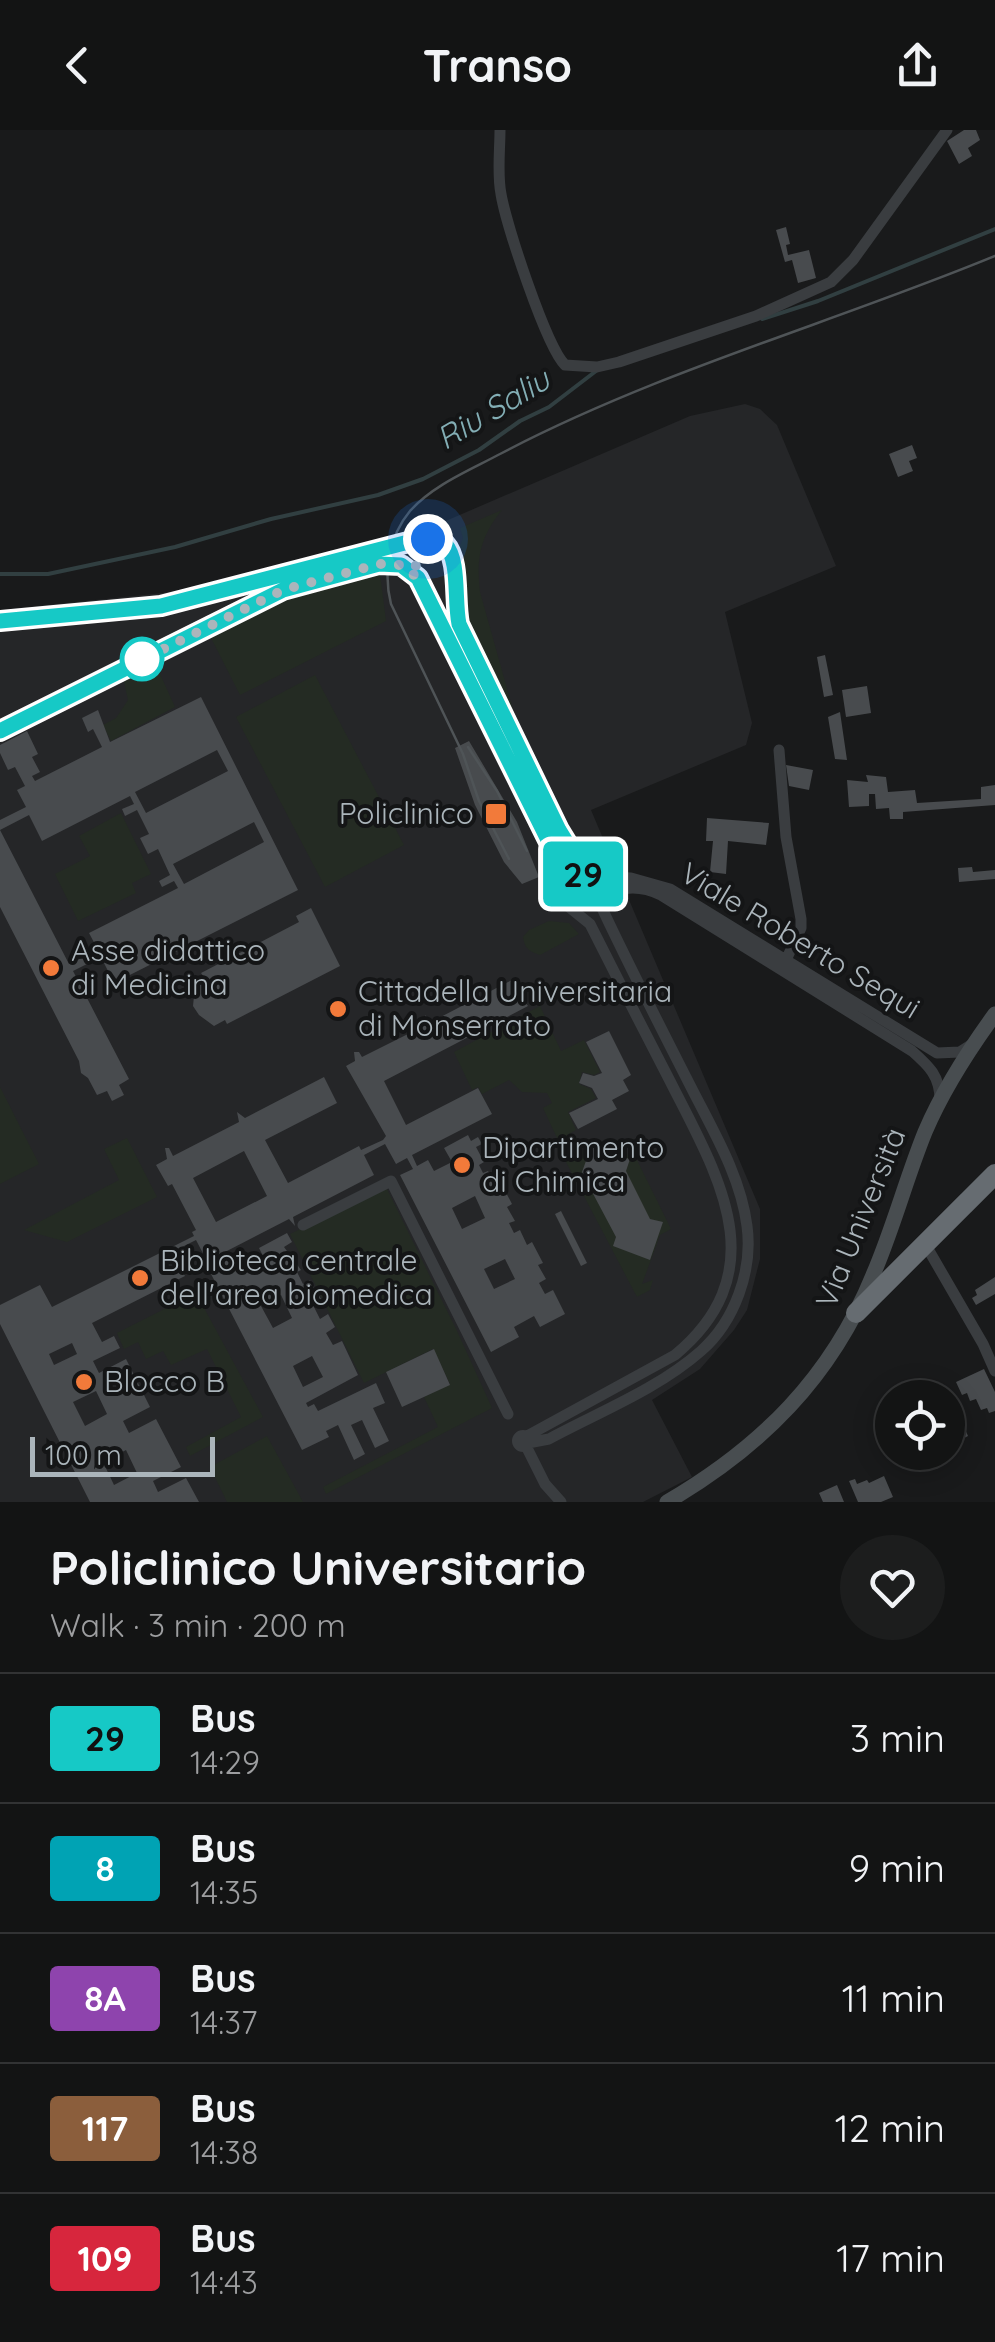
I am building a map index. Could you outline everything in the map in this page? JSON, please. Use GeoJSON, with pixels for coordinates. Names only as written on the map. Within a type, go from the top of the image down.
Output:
{"type":"FeatureCollection","features":[{"type":"Feature","properties":{"kind":"highway"},"geometry":{"type":"LineString","coordinates":[[856,1313],[995,1174]]}},
{"type":"Feature","properties":{"kind":"main road","name":"Via Università"},"geometry":{"type":"LineString","coordinates":[[667,1502],[716,1473],[775,1423],[829,1360],[875,1272],[918,1150],[940,1101],[995,1014]]}},
{"type":"Feature","properties":{"kind":"street"},"geometry":{"type":"LineString","coordinates":[[500,130],[500,193],[540,318],[564,364],[597,367],[756,316],[831,282],[853,260],[947,130]]}},
{"type":"Feature","properties":{"kind":"street"},"geometry":{"type":"LineString","coordinates":[[0,621],[161,606],[420,539],[437,541],[450,550],[454,558],[454,601],[459,624],[559,830],[589,875],[601,884],[602,901],[725,1156],[742,1200],[748,1230],[746,1265],[731,1312],[701,1350],[676,1369],[549,1439],[527,1442]]}},
{"type":"Feature","properties":{"kind":"street"},"geometry":{"type":"LineString","coordinates":[[437,541],[418,553],[418,578],[557,858],[565,884],[564,903],[590,924],[716,1174],[728,1211],[732,1254],[721,1298],[702,1331],[675,1355],[527,1442]]}},
{"type":"Feature","properties":{"kind":"street"},"geometry":{"type":"LineString","coordinates":[[0,731],[283,590],[379,564],[401,565],[418,578]]}},
{"type":"Feature","properties":{"kind":"street"},"geometry":{"type":"LineString","coordinates":[[779,750],[786,837],[801,919],[801,928],[786,960]]}},
{"type":"Feature","properties":{"kind":"street"},"geometry":{"type":"LineString","coordinates":[[565,884],[574,876],[589,875]]}},
{"type":"Feature","properties":{"kind":"street","name":"Viale Roberto Sequi"},"geometry":{"type":"LineString","coordinates":[[589,875],[631,878],[670,889],[937,1052],[960,1052],[976,1042]]}},
{"type":"Feature","properties":{"kind":"street","name":"Viale Roberto Sequi"},"geometry":{"type":"LineString","coordinates":[[602,901],[614,890],[628,888],[661,895],[912,1051],[931,1067],[940,1088],[940,1101]]}},
{"type":"Feature","properties":{"kind":"street"},"geometry":{"type":"LineString","coordinates":[[580,915],[592,914],[602,901]]}},
{"type":"Feature","properties":{"kind":"street"},"geometry":{"type":"LineString","coordinates":[[304,1225],[391,1181],[508,1414]]}},
{"type":"Feature","properties":{"kind":"street"},"geometry":{"type":"LineString","coordinates":[[924,1242],[984,1344],[995,1371]]}},
{"type":"Feature","properties":{"kind":"street"},"geometry":{"type":"LineString","coordinates":[[527,1442],[546,1484],[561,1502]]}},
{"type":"Feature","properties":{"kind":"street"},"geometry":{"type":"LineString","coordinates":[[546,1484],[548,1502]]}},
{"type":"Feature","properties":{"kind":"shaded area","name":"Cittadella Universitaria di Monserrato"},"geometry":{"type":"Polygon","coordinates":[[[745,404],[760,409],[777,425],[836,566],[725,612],[752,723],[746,745],[591,810],[760,1209],[760,1259],[747,1310],[700,1369],[652,1400],[692,1477],[643,1502],[0,1502],[0,610],[191,590],[420,532],[690,416],[745,404]]]}},
{"type":"Feature","properties":{"kind":"shaded area"},"geometry":{"type":"Polygon","coordinates":[[[502,510],[484,539],[479,580],[520,735],[511,734],[460,608],[464,553],[460,528],[502,510]]]}},
{"type":"Feature","properties":{"kind":"shaded area"},"geometry":{"type":"Polygon","coordinates":[[[380,574],[386,621],[240,695],[209,634],[282,599],[380,574]]]}},
{"type":"Feature","properties":{"kind":"shaded area"},"geometry":{"type":"Polygon","coordinates":[[[155,663],[175,707],[111,741],[103,725],[116,718],[128,700],[124,681],[155,663]]]}},
{"type":"Feature","properties":{"kind":"shaded area"},"geometry":{"type":"Polygon","coordinates":[[[315,675],[404,845],[325,887],[236,717],[315,675]]]}},
{"type":"Feature","properties":{"kind":"shaded area"},"geometry":{"type":"Polygon","coordinates":[[[121,813],[151,874],[132,883],[136,893],[78,921],[55,874],[90,856],[79,836],[121,813]]]}},
{"type":"Feature","properties":{"kind":"shaded area"},"geometry":{"type":"Polygon","coordinates":[[[549,921],[569,923],[579,934],[540,955],[528,949],[523,937],[549,921]]]}},
{"type":"Feature","properties":{"kind":"shaded area"},"geometry":{"type":"Polygon","coordinates":[[[540,1006],[561,1051],[584,1040],[600,1072],[582,1072],[579,1084],[591,1089],[596,1098],[568,1112],[576,1130],[558,1140],[543,1108],[552,1103],[547,1093],[522,1092],[509,1080],[482,1094],[478,1087],[472,1090],[454,1052],[540,1006]]]}},
{"type":"Feature","properties":{"kind":"shaded area"},"geometry":{"type":"Polygon","coordinates":[[[0,1087],[39,1164],[0,1184],[0,1087]]]}},
{"type":"Feature","properties":{"kind":"shaded area"},"geometry":{"type":"Polygon","coordinates":[[[127,1138],[157,1197],[67,1242],[24,1230],[119,1180],[104,1149],[127,1138]]]}},
{"type":"Feature","properties":{"kind":"shaded area"},"geometry":{"type":"Polygon","coordinates":[[[603,1141],[607,1147],[621,1141],[628,1156],[636,1158],[671,1229],[660,1235],[642,1284],[653,1280],[650,1290],[637,1297],[565,1160],[603,1141]]]}},
{"type":"Feature","properties":{"kind":"shaded area"},"geometry":{"type":"Polygon","coordinates":[[[386,1187],[492,1408],[326,1494],[323,1487],[438,1427],[424,1397],[450,1384],[433,1349],[364,1383],[290,1234],[386,1187]]]}},
{"type":"Feature","properties":{"kind":"shaded area"},"geometry":{"type":"Polygon","coordinates":[[[196,1293],[263,1417],[190,1456],[186,1447],[241,1417],[207,1349],[171,1365],[163,1351],[146,1359],[138,1342],[124,1349],[117,1333],[196,1293]]]}},
{"type":"Feature","properties":{"kind":"shaded area"},"geometry":{"type":"Polygon","coordinates":[[[267,1436],[303,1502],[227,1502],[210,1467],[267,1436]]]}},
{"type":"Feature","properties":{"kind":"building"},"geometry":{"type":"Polygon","coordinates":[[[964,130],[976,130],[980,140],[968,148],[972,156],[959,164],[947,141],[964,130]]]}},
{"type":"Feature","properties":{"kind":"building"},"geometry":{"type":"Polygon","coordinates":[[[786,227],[788,255],[809,250],[816,278],[798,283],[792,260],[785,262],[776,230],[786,227]]]}},
{"type":"Feature","properties":{"kind":"building"},"geometry":{"type":"Polygon","coordinates":[[[912,445],[917,458],[909,461],[913,471],[898,477],[889,454],[912,445]]]}},
{"type":"Feature","properties":{"kind":"building"},"geometry":{"type":"Polygon","coordinates":[[[825,655],[833,695],[824,697],[817,657],[825,655]]]}},
{"type":"Feature","properties":{"kind":"building"},"geometry":{"type":"Polygon","coordinates":[[[867,686],[871,713],[846,717],[842,690],[867,686]]]}},
{"type":"Feature","properties":{"kind":"building"},"geometry":{"type":"Polygon","coordinates":[[[201,697],[298,890],[114,983],[101,957],[73,971],[129,1079],[119,1085],[124,1095],[112,1101],[107,1091],[97,1095],[81,1073],[79,1061],[0,907],[0,830],[0,820],[26,807],[17,790],[25,786],[15,767],[8,770],[0,745],[27,731],[38,754],[32,757],[40,772],[32,776],[35,781],[102,747],[93,729],[88,732],[82,718],[98,710],[110,742],[201,697]],[[217,750],[135,792],[146,813],[228,771],[217,750]],[[130,796],[42,841],[29,815],[0,830],[69,964],[98,950],[89,933],[178,888],[174,881],[162,887],[159,881],[170,875],[158,849],[148,854],[140,838],[149,834],[137,810],[125,816],[122,809],[134,804],[130,796]],[[254,822],[173,864],[184,884],[264,842],[254,822]]]}},
{"type":"Feature","properties":{"kind":"building"},"geometry":{"type":"Polygon","coordinates":[[[840,712],[847,760],[835,759],[828,717],[840,712]]]}},
{"type":"Feature","properties":{"kind":"building","name":"Policlinico"},"geometry":{"type":"Polygon","coordinates":[[[469,741],[517,822],[539,877],[522,884],[504,862],[475,805],[455,748],[469,741]]]}},
{"type":"Feature","properties":{"kind":"building"},"geometry":{"type":"Polygon","coordinates":[[[786,765],[813,770],[809,790],[789,786],[786,765]]]}},
{"type":"Feature","properties":{"kind":"building"},"geometry":{"type":"Polygon","coordinates":[[[866,775],[886,777],[888,792],[915,790],[917,803],[981,799],[981,787],[995,785],[995,805],[903,812],[903,819],[890,819],[889,808],[876,809],[875,794],[869,794],[869,806],[849,807],[847,780],[868,782],[866,775]]]}},
{"type":"Feature","properties":{"kind":"building"},"geometry":{"type":"Polygon","coordinates":[[[707,818],[769,823],[766,845],[728,841],[726,874],[710,872],[713,841],[706,841],[707,818]]]}},
{"type":"Feature","properties":{"kind":"building"},"geometry":{"type":"Polygon","coordinates":[[[972,867],[973,872],[995,870],[995,879],[959,882],[958,868],[972,867]]]}},
{"type":"Feature","properties":{"kind":"building"},"geometry":{"type":"Polygon","coordinates":[[[311,908],[340,966],[227,1024],[225,1020],[214,1026],[199,1015],[190,989],[194,987],[192,983],[204,977],[201,973],[299,922],[296,916],[311,908]]]}},
{"type":"Feature","properties":{"kind":"building"},"geometry":{"type":"Polygon","coordinates":[[[514,979],[519,988],[515,990],[528,1006],[384,1081],[406,1125],[478,1088],[492,1114],[412,1155],[417,1166],[428,1160],[434,1171],[452,1162],[444,1148],[468,1135],[471,1141],[478,1137],[482,1144],[476,1147],[484,1162],[479,1165],[483,1173],[488,1171],[496,1186],[501,1183],[512,1204],[507,1207],[515,1221],[509,1223],[514,1233],[520,1230],[527,1245],[532,1242],[546,1279],[539,1283],[545,1294],[553,1290],[565,1314],[540,1327],[534,1316],[514,1327],[519,1337],[491,1352],[400,1175],[413,1169],[407,1158],[396,1164],[385,1144],[364,1155],[374,1175],[293,1217],[295,1226],[289,1219],[223,1253],[228,1262],[236,1258],[241,1268],[263,1256],[259,1248],[287,1233],[292,1242],[284,1247],[301,1270],[297,1272],[303,1284],[310,1280],[321,1299],[313,1305],[320,1319],[328,1314],[335,1327],[326,1333],[333,1345],[342,1341],[358,1375],[306,1403],[308,1407],[314,1404],[318,1411],[376,1383],[385,1403],[373,1408],[389,1441],[375,1448],[362,1420],[351,1425],[365,1454],[354,1460],[338,1425],[326,1431],[329,1437],[302,1450],[210,1272],[222,1265],[217,1256],[207,1261],[196,1240],[172,1252],[185,1276],[92,1323],[102,1342],[114,1336],[120,1348],[93,1361],[99,1373],[126,1359],[150,1407],[123,1421],[129,1433],[156,1419],[181,1467],[153,1481],[158,1492],[186,1478],[199,1502],[90,1502],[0,1324],[0,1305],[40,1285],[52,1307],[194,1236],[192,1232],[196,1230],[172,1184],[168,1186],[156,1165],[167,1159],[165,1148],[173,1156],[239,1122],[237,1112],[245,1118],[324,1077],[337,1103],[265,1140],[288,1183],[359,1146],[361,1150],[383,1140],[386,1136],[346,1066],[355,1061],[354,1052],[362,1057],[426,1025],[425,1015],[431,1022],[514,979]],[[244,1151],[193,1178],[216,1222],[267,1196],[244,1151]],[[475,1196],[452,1208],[462,1229],[485,1218],[475,1196]],[[505,1259],[484,1269],[494,1289],[515,1279],[505,1259]],[[281,1295],[261,1306],[273,1328],[292,1318],[281,1295]],[[72,1343],[49,1354],[54,1365],[77,1354],[72,1343]],[[312,1356],[293,1366],[303,1387],[323,1377],[312,1356]],[[96,1391],[73,1402],[85,1426],[107,1414],[96,1391]],[[126,1450],[103,1462],[114,1485],[137,1473],[126,1450]]]}},
{"type":"Feature","properties":{"kind":"building"},"geometry":{"type":"Polygon","coordinates":[[[609,1031],[631,1075],[623,1080],[629,1091],[612,1100],[617,1109],[578,1129],[569,1113],[598,1099],[592,1088],[579,1083],[583,1073],[602,1073],[586,1042],[609,1031]]]}},
{"type":"Feature","properties":{"kind":"building"},"geometry":{"type":"Polygon","coordinates":[[[591,1147],[630,1159],[626,1171],[650,1219],[663,1222],[650,1260],[613,1246],[616,1237],[590,1188],[582,1185],[591,1147]]]}},
{"type":"Feature","properties":{"kind":"building"},"geometry":{"type":"Polygon","coordinates":[[[561,1211],[587,1263],[581,1266],[555,1214],[561,1211]]]}},
{"type":"Feature","properties":{"kind":"building"},"geometry":{"type":"Polygon","coordinates":[[[995,1277],[995,1294],[976,1305],[972,1298],[977,1295],[975,1290],[995,1277]]]}},
{"type":"Feature","properties":{"kind":"building"},"geometry":{"type":"Polygon","coordinates":[[[434,1349],[450,1385],[402,1407],[386,1372],[434,1349]]]}},
{"type":"Feature","properties":{"kind":"building"},"geometry":{"type":"Polygon","coordinates":[[[984,1369],[995,1392],[995,1411],[981,1410],[976,1399],[970,1401],[965,1394],[965,1380],[960,1380],[984,1369]]]}},
{"type":"Feature","properties":{"kind":"building"},"geometry":{"type":"Polygon","coordinates":[[[884,1476],[893,1497],[881,1502],[858,1502],[849,1481],[869,1483],[884,1476]]]}},
{"type":"Feature","properties":{"kind":"building"},"geometry":{"type":"Polygon","coordinates":[[[837,1485],[844,1502],[823,1502],[819,1493],[837,1485]]]}},
{"type":"Feature","properties":{"kind":"waterway","name":"Riu Saliu"},"geometry":{"type":"LineString","coordinates":[[762,319],[818,301],[995,229]]}},
{"type":"Feature","properties":{"kind":"waterway","name":"Riu Saliu"},"geometry":{"type":"LineString","coordinates":[[0,574],[48,574],[175,547],[271,519],[378,495],[423,479],[479,450],[520,421],[549,407],[596,371]]}},
{"type":"Feature","properties":{"kind":"tram line"},"geometry":{"type":"LineString","coordinates":[[509,859],[391,604],[390,555],[397,532],[410,511],[464,472],[560,424],[683,373],[995,256]]}},
{"type":"Feature","properties":{"kind":"tram line"},"geometry":{"type":"LineString","coordinates":[[468,747],[497,791],[527,851]]}},
{"type":"Feature","properties":{"kind":"bus line","name":"29"},"geometry":{"type":"LineString","coordinates":[[0,621],[161,606],[420,539],[445,544],[454,558],[454,601],[459,624],[559,830],[586,874],[574,876],[565,884],[557,858],[418,578],[401,565],[379,564],[283,590],[0,731]]}},
{"type":"Feature","properties":{"kind":"place","name":"Policlinico"},"geometry":{"type":"Point","coordinates":[496,814]}},
{"type":"Feature","properties":{"kind":"place","name":"Asse didattico di Medicina"},"geometry":{"type":"Point","coordinates":[51,968]}},
{"type":"Feature","properties":{"kind":"place","name":"Cittadella Universitaria di Monserrato"},"geometry":{"type":"Point","coordinates":[338,1009]}},
{"type":"Feature","properties":{"kind":"place","name":"Dipartimento di Chimica"},"geometry":{"type":"Point","coordinates":[462,1165]}},
{"type":"Feature","properties":{"kind":"place","name":"Biblioteca centrale dell'area biomedica"},"geometry":{"type":"Point","coordinates":[140,1278]}},
{"type":"Feature","properties":{"kind":"place","name":"Blocco B"},"geometry":{"type":"Point","coordinates":[84,1382]}},
{"type":"Feature","properties":{"kind":"route"},"geometry":{"type":"LineString","coordinates":[[142,659],[137,662],[283,590],[379,564],[401,565],[418,578],[418,553],[437,541],[428,539]]}}]}
